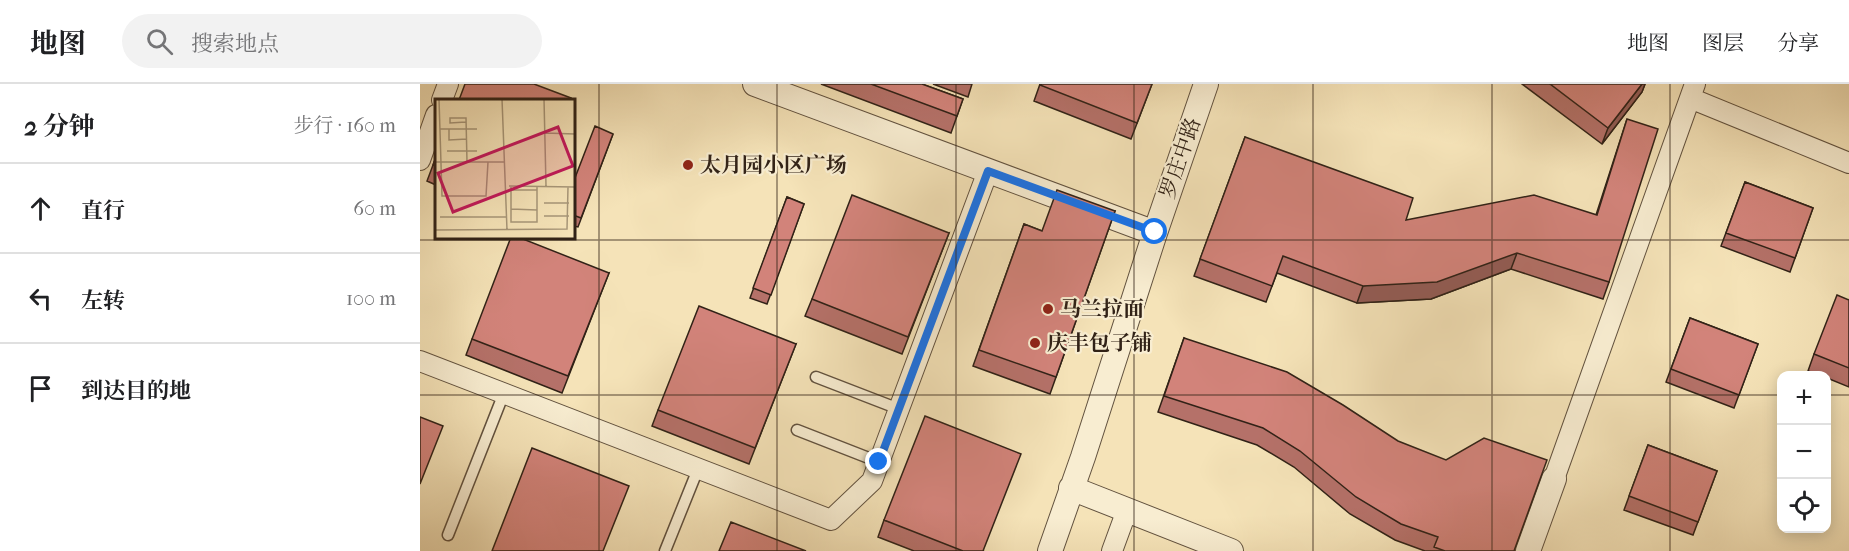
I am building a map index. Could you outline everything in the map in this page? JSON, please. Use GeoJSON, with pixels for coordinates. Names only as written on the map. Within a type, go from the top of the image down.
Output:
{"type":"FeatureCollection","features":[{"type":"Feature","properties":{"kind":"street"},"geometry":{"type":"LineString","coordinates":[[442,99],[448,84]]}},
{"type":"Feature","properties":{"kind":"street","name":"罗庄中路"},"geometry":{"type":"LineString","coordinates":[[1050,551],[1206,84]]}},
{"type":"Feature","properties":{"kind":"street"},"geometry":{"type":"LineString","coordinates":[[766,86],[1155,232]]}},
{"type":"Feature","properties":{"kind":"street"},"geometry":{"type":"LineString","coordinates":[[1528,551],[1693,91],[1849,163]]}},
{"type":"Feature","properties":{"kind":"street"},"geometry":{"type":"LineString","coordinates":[[420,160],[435,118]]}},
{"type":"Feature","properties":{"kind":"street"},"geometry":{"type":"LineString","coordinates":[[420,361],[831,520],[872,481],[988,171]]}},
{"type":"Feature","properties":{"kind":"street"},"geometry":{"type":"LineString","coordinates":[[1071,488],[1231,551]]}},
{"type":"Feature","properties":{"kind":"street"},"geometry":{"type":"LineString","coordinates":[[1112,551],[1127,510]]}},
{"type":"Feature","properties":{"kind":"lane"},"geometry":{"type":"LineString","coordinates":[[816,377],[898,409]]}},
{"type":"Feature","properties":{"kind":"lane"},"geometry":{"type":"LineString","coordinates":[[448,535],[504,393]]}},
{"type":"Feature","properties":{"kind":"lane"},"geometry":{"type":"LineString","coordinates":[[797,430],[879,462]]}},
{"type":"Feature","properties":{"kind":"lane"},"geometry":{"type":"LineString","coordinates":[[665,551],[698,469]]}},
{"type":"Feature","properties":{"kind":"building"},"geometry":{"type":"Polygon","coordinates":[[[465,84],[534,84],[571,98],[570,99],[459,99],[465,84]]]}},
{"type":"Feature","properties":{"kind":"building"},"geometry":{"type":"Polygon","coordinates":[[[871,84],[922,84],[963,99],[957,116],[871,84]]]}},
{"type":"Feature","properties":{"kind":"building"},"geometry":{"type":"Polygon","coordinates":[[[1040,84],[1152,84],[1137,123],[1040,84]]]}},
{"type":"Feature","properties":{"kind":"building"},"geometry":{"type":"Polygon","coordinates":[[[1550,84],[1642,84],[1608,128],[1550,84]]]}},
{"type":"Feature","properties":{"kind":"building"},"geometry":{"type":"Polygon","coordinates":[[[1627,119],[1658,129],[1609,282],[1517,253],[1437,282],[1363,286],[1283,256],[1272,286],[1200,259],[1245,137],[1413,198],[1406,220],[1534,195],[1597,215],[1627,119]]]}},
{"type":"Feature","properties":{"kind":"building"},"geometry":{"type":"Polygon","coordinates":[[[595,126],[613,134],[581,218],[574,215],[574,180],[595,126]]]}},
{"type":"Feature","properties":{"kind":"building"},"geometry":{"type":"Polygon","coordinates":[[[1745,182],[1813,208],[1795,258],[1726,233],[1745,182]]]}},
{"type":"Feature","properties":{"kind":"building"},"geometry":{"type":"Polygon","coordinates":[[[1057,190],[1115,211],[1056,377],[979,350],[1024,224],[1042,231],[1057,190]]]}},
{"type":"Feature","properties":{"kind":"building"},"geometry":{"type":"Polygon","coordinates":[[[852,195],[949,233],[908,337],[812,299],[852,195]]]}},
{"type":"Feature","properties":{"kind":"building"},"geometry":{"type":"Polygon","coordinates":[[[787,197],[804,204],[771,295],[753,288],[787,197]]]}},
{"type":"Feature","properties":{"kind":"building"},"geometry":{"type":"Polygon","coordinates":[[[511,238],[521,238],[609,273],[568,376],[472,339],[511,238]]]}},
{"type":"Feature","properties":{"kind":"building"},"geometry":{"type":"Polygon","coordinates":[[[1837,295],[1849,300],[1849,368],[1814,354],[1837,295]]]}},
{"type":"Feature","properties":{"kind":"building"},"geometry":{"type":"Polygon","coordinates":[[[699,306],[796,344],[755,448],[658,410],[699,306]]]}},
{"type":"Feature","properties":{"kind":"building"},"geometry":{"type":"Polygon","coordinates":[[[1690,318],[1758,344],[1739,395],[1671,369],[1690,318]]]}},
{"type":"Feature","properties":{"kind":"building"},"geometry":{"type":"Polygon","coordinates":[[[1184,338],[1287,372],[1398,441],[1446,460],[1484,438],[1547,460],[1514,551],[1445,551],[1434,547],[1438,537],[1401,524],[1356,497],[1300,451],[1263,428],[1164,396],[1184,338]]]}},
{"type":"Feature","properties":{"kind":"building"},"geometry":{"type":"Polygon","coordinates":[[[925,416],[1021,454],[983,551],[963,551],[884,520],[925,416]]]}},
{"type":"Feature","properties":{"kind":"building"},"geometry":{"type":"Polygon","coordinates":[[[420,417],[443,426],[420,484],[420,417]]]}},
{"type":"Feature","properties":{"kind":"building"},"geometry":{"type":"Polygon","coordinates":[[[1648,445],[1717,471],[1698,522],[1629,496],[1648,445]]]}},
{"type":"Feature","properties":{"kind":"building"},"geometry":{"type":"Polygon","coordinates":[[[532,448],[629,486],[603,551],[492,551],[532,448]]]}},
{"type":"Feature","properties":{"kind":"building"},"geometry":{"type":"Polygon","coordinates":[[[731,522],[806,551],[719,551],[731,522]]]}},
{"type":"Feature","properties":{"kind":"place","name":"太月园小区广场"},"geometry":{"type":"Point","coordinates":[688,165]}},
{"type":"Feature","properties":{"kind":"place","name":"马兰拉面"},"geometry":{"type":"Point","coordinates":[1048,309]}},
{"type":"Feature","properties":{"kind":"place","name":"庆丰包子铺"},"geometry":{"type":"Point","coordinates":[1035,343]}},
{"type":"Feature","properties":{"kind":"route"},"geometry":{"type":"LineString","coordinates":[[879,462],[988,171],[1155,232]]}}]}
